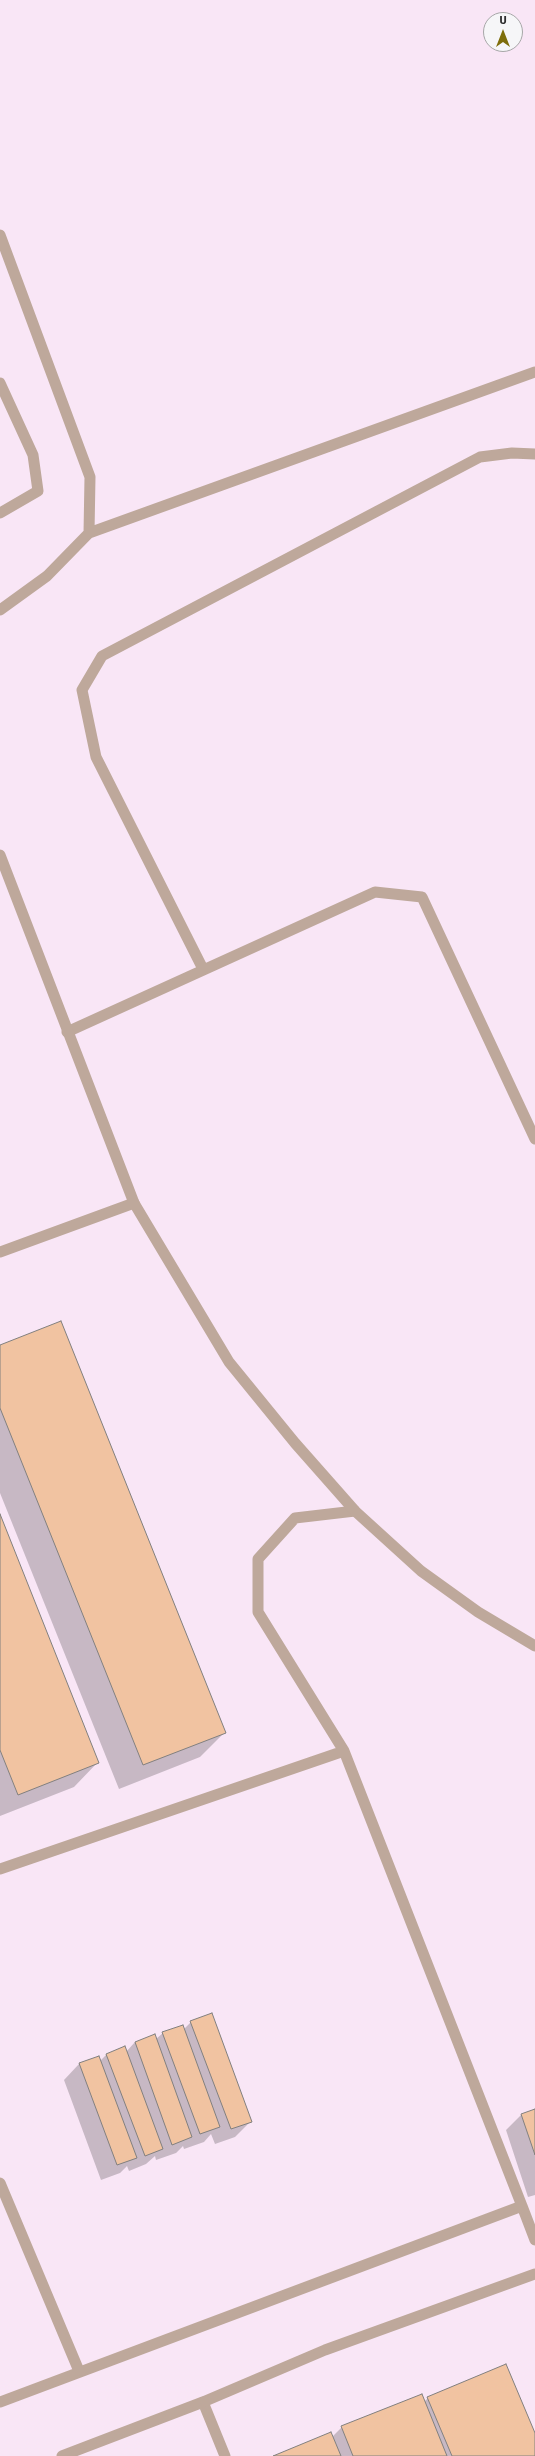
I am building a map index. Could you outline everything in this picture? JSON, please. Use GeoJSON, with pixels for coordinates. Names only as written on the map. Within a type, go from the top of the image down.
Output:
{"type":"FeatureCollection","features":[{"type":"Feature","properties":{"kind":"street"},"geometry":{"type":"LineString","coordinates":[[0,235],[90,477],[89,533]]}},
{"type":"Feature","properties":{"kind":"street"},"geometry":{"type":"LineString","coordinates":[[0,610],[47,576],[89,533],[535,372]]}},
{"type":"Feature","properties":{"kind":"street"},"geometry":{"type":"LineString","coordinates":[[0,383],[33,454],[38,491],[0,513]]}},
{"type":"Feature","properties":{"kind":"street"},"geometry":{"type":"LineString","coordinates":[[203,969],[96,757],[82,690],[102,656],[480,457],[512,453],[535,454]]}},
{"type":"Feature","properties":{"kind":"street"},"geometry":{"type":"LineString","coordinates":[[0,855],[134,1203],[229,1362],[295,1443],[355,1511],[421,1571],[478,1612],[535,1646]]}},
{"type":"Feature","properties":{"kind":"street"},"geometry":{"type":"LineString","coordinates":[[67,1032],[375,892],[422,897],[535,1139]]}},
{"type":"Feature","properties":{"kind":"street"},"geometry":{"type":"LineString","coordinates":[[0,1252],[134,1203]]}},
{"type":"Feature","properties":{"kind":"street"},"geometry":{"type":"LineString","coordinates":[[355,1511],[295,1518],[258,1559],[258,1612],[344,1751],[535,2240]]}},
{"type":"Feature","properties":{"kind":"street"},"geometry":{"type":"LineString","coordinates":[[0,1869],[344,1751]]}},
{"type":"Feature","properties":{"kind":"street"},"geometry":{"type":"LineString","coordinates":[[0,2183],[79,2371]]}},
{"type":"Feature","properties":{"kind":"street"},"geometry":{"type":"LineString","coordinates":[[0,2402],[79,2371],[522,2206]]}},
{"type":"Feature","properties":{"kind":"street"},"geometry":{"type":"LineString","coordinates":[[62,2456],[203,2402],[325,2350],[535,2274]]}},
{"type":"Feature","properties":{"kind":"street"},"geometry":{"type":"LineString","coordinates":[[203,2402],[225,2456]]}},
{"type":"Feature","properties":{"kind":"shaded area"},"geometry":{"type":"Polygon","coordinates":[[[0,0],[535,0],[535,2456],[0,2456],[0,0]]]}},
{"type":"Feature","properties":{"kind":"building"},"geometry":{"type":"Polygon","coordinates":[[[61,1321],[226,1733],[143,1765],[0,1408],[0,1345],[61,1321]]]}},
{"type":"Feature","properties":{"kind":"building"},"geometry":{"type":"Polygon","coordinates":[[[0,1514],[99,1763],[18,1795],[0,1750],[0,1514]]]}},
{"type":"Feature","properties":{"kind":"building"},"geometry":{"type":"Polygon","coordinates":[[[212,2013],[252,2122],[231,2129],[190,2021],[212,2013]]]}},
{"type":"Feature","properties":{"kind":"building"},"geometry":{"type":"Polygon","coordinates":[[[183,2025],[220,2127],[200,2134],[162,2032],[183,2025]]]}},
{"type":"Feature","properties":{"kind":"building"},"geometry":{"type":"Polygon","coordinates":[[[155,2034],[192,2137],[172,2145],[135,2042],[155,2034]]]}},
{"type":"Feature","properties":{"kind":"building"},"geometry":{"type":"Polygon","coordinates":[[[125,2046],[163,2149],[145,2156],[106,2054],[125,2046]]]}},
{"type":"Feature","properties":{"kind":"building"},"geometry":{"type":"Polygon","coordinates":[[[99,2056],[137,2158],[117,2165],[79,2063],[99,2056]]]}},
{"type":"Feature","properties":{"kind":"building"},"geometry":{"type":"Polygon","coordinates":[[[535,2109],[535,2155],[521,2114],[535,2109]]]}},
{"type":"Feature","properties":{"kind":"building"},"geometry":{"type":"Polygon","coordinates":[[[506,2364],[535,2433],[535,2456],[452,2456],[427,2397],[506,2364]]]}},
{"type":"Feature","properties":{"kind":"building"},"geometry":{"type":"Polygon","coordinates":[[[422,2394],[447,2456],[353,2456],[341,2426],[422,2394]]]}},
{"type":"Feature","properties":{"kind":"building"},"geometry":{"type":"Polygon","coordinates":[[[331,2432],[341,2456],[273,2456],[331,2432]]]}}]}
